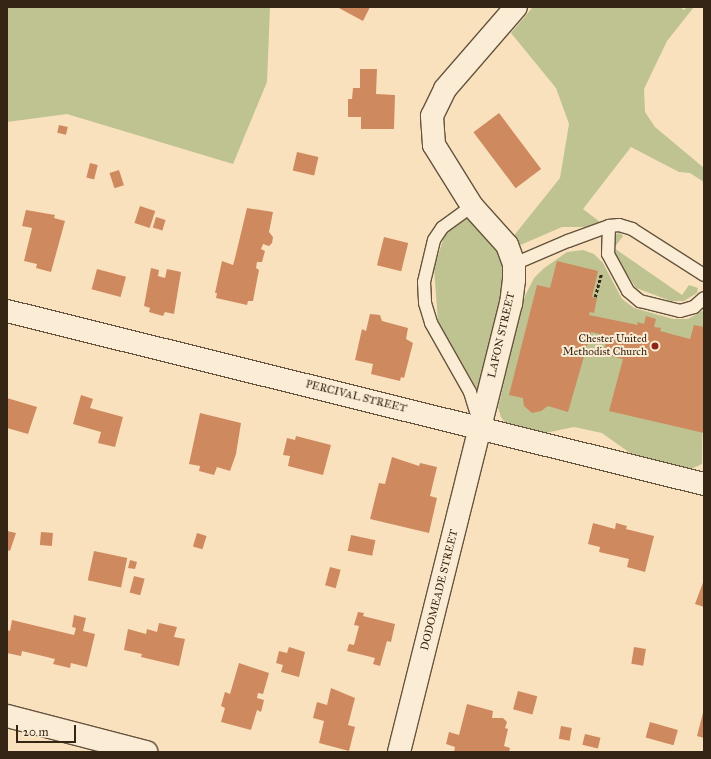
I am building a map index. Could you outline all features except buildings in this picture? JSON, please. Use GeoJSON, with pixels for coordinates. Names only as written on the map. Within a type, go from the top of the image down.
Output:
{"type":"FeatureCollection","features":[{"type":"Feature","properties":{"kind":"street","name":"LAFON STREET"},"geometry":{"type":"LineString","coordinates":[[480,428],[511,304],[514,264],[507,245],[472,206],[434,145],[432,116],[445,89],[516,7]]}},
{"type":"Feature","properties":{"kind":"street","name":"PERCIVAL STREET"},"geometry":{"type":"LineString","coordinates":[[7,311],[703,483]]}},
{"type":"Feature","properties":{"kind":"street","name":"DODOMEADE STREET"},"geometry":{"type":"LineString","coordinates":[[399,752],[480,428]]}},
{"type":"Feature","properties":{"kind":"street"},"geometry":{"type":"LineString","coordinates":[[7,716],[146,752]]}},
{"type":"Feature","properties":{"kind":"lane"},"geometry":{"type":"LineString","coordinates":[[472,206],[442,228],[434,240],[424,282],[425,303],[431,323],[477,407],[480,428]]}},
{"type":"Feature","properties":{"kind":"lane"},"geometry":{"type":"LineString","coordinates":[[514,264],[609,226],[619,225],[632,229],[704,275]]}},
{"type":"Feature","properties":{"kind":"lane"},"geometry":{"type":"LineString","coordinates":[[609,226],[608,254],[628,291],[640,301],[680,311],[694,307],[704,298]]}},
{"type":"Feature","properties":{"kind":"path"},"geometry":{"type":"LineString","coordinates":[[595,297],[603,268]]}},
{"type":"Feature","properties":{"kind":"green space"},"geometry":{"type":"Polygon","coordinates":[[[7,7],[270,7],[267,82],[233,164],[67,114],[7,122],[7,7]]]}},
{"type":"Feature","properties":{"kind":"green space"},"geometry":{"type":"Polygon","coordinates":[[[533,7],[680,7],[684,10],[687,7],[694,7],[667,41],[644,89],[645,112],[655,127],[704,168],[704,182],[690,173],[679,172],[631,147],[583,209],[600,222],[593,227],[562,227],[518,246],[512,238],[560,178],[569,124],[556,88],[511,33],[533,7]]]}},
{"type":"Feature","properties":{"kind":"green space"},"geometry":{"type":"Polygon","coordinates":[[[470,213],[503,257],[508,283],[480,394],[438,322],[434,268],[446,231],[470,213]]]}},
{"type":"Feature","properties":{"kind":"green space"},"geometry":{"type":"Polygon","coordinates":[[[620,233],[623,236],[614,248],[682,295],[689,285],[698,288],[697,293],[684,301],[671,301],[636,288],[608,245],[616,234],[620,233]]]}},
{"type":"Feature","properties":{"kind":"green space"},"geometry":{"type":"Polygon","coordinates":[[[583,250],[594,254],[603,263],[622,299],[634,308],[673,319],[688,319],[704,310],[702,464],[691,469],[630,453],[602,433],[574,427],[545,433],[505,423],[501,417],[498,408],[523,300],[534,278],[543,269],[567,252],[583,250]]]}},
{"type":"Feature","properties":{"kind":"place","name":"Chester United Methodist Church"},"geometry":{"type":"Point","coordinates":[655,346]}}]}
